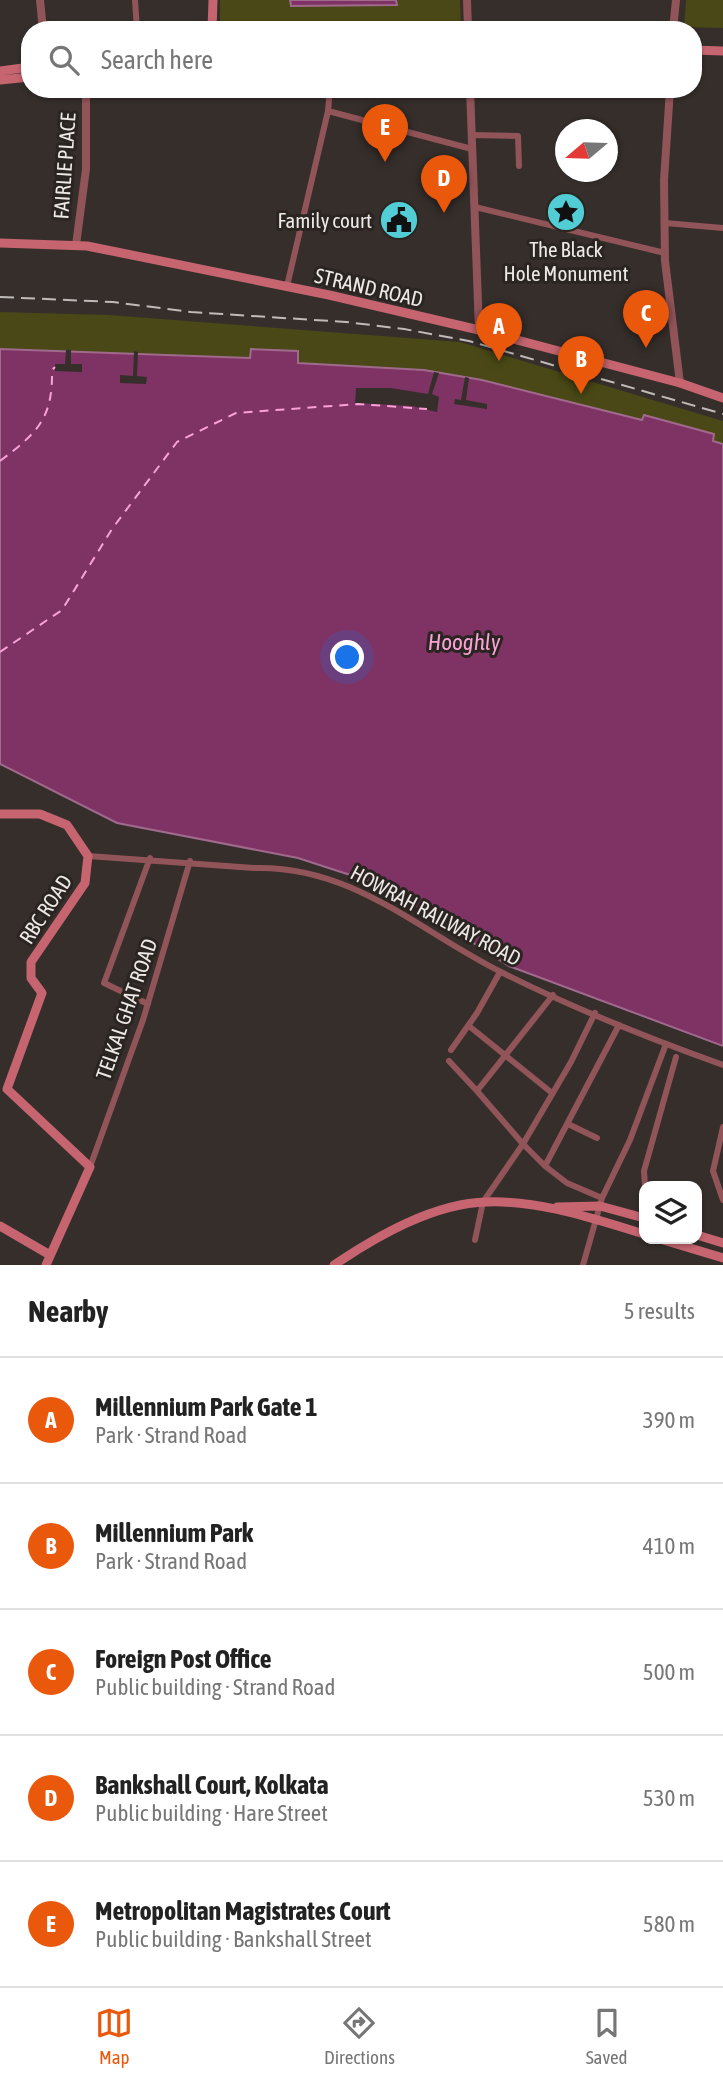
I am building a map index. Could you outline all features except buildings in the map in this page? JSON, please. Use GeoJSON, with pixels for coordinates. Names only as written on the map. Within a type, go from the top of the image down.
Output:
{"type":"FeatureCollection","features":[{"type":"Feature","properties":{"kind":"main road"},"geometry":{"type":"LineString","coordinates":[[212,21],[213,0]]}},
{"type":"Feature","properties":{"kind":"main road"},"geometry":{"type":"LineString","coordinates":[[702,50],[723,51]]}},
{"type":"Feature","properties":{"kind":"main road"},"geometry":{"type":"LineString","coordinates":[[0,71],[21,69]]}},
{"type":"Feature","properties":{"kind":"main road"},"geometry":{"type":"LineString","coordinates":[[0,80],[21,78]]}},
{"type":"Feature","properties":{"kind":"main road","name":"STRAND ROAD"},"geometry":{"type":"LineString","coordinates":[[0,243],[76,245],[287,286],[479,330],[680,383],[723,398]]}},
{"type":"Feature","properties":{"kind":"main road","name":"RBC ROAD"},"geometry":{"type":"LineString","coordinates":[[0,814],[40,814],[67,825],[88,856],[85,883],[31,962],[31,978],[42,993],[7,1089],[86,1175]]}},
{"type":"Feature","properties":{"kind":"main road"},"geometry":{"type":"LineString","coordinates":[[46,1265],[86,1175]]}},
{"type":"Feature","properties":{"kind":"main road"},"geometry":{"type":"LineString","coordinates":[[334,1265],[415,1220],[483,1202],[548,1208],[639,1232]]}},
{"type":"Feature","properties":{"kind":"main road"},"geometry":{"type":"LineString","coordinates":[[548,1208],[601,1202],[639,1216]]}},
{"type":"Feature","properties":{"kind":"main road"},"geometry":{"type":"LineString","coordinates":[[0,1226],[50,1255]]}},
{"type":"Feature","properties":{"kind":"main road"},"geometry":{"type":"LineString","coordinates":[[702,1237],[723,1243]]}},
{"type":"Feature","properties":{"kind":"main road"},"geometry":{"type":"LineString","coordinates":[[677,1244],[723,1258]]}},
{"type":"Feature","properties":{"kind":"street"},"geometry":{"type":"LineString","coordinates":[[40,0],[42,21]]}},
{"type":"Feature","properties":{"kind":"street"},"geometry":{"type":"LineString","coordinates":[[135,0],[136,21]]}},
{"type":"Feature","properties":{"kind":"street"},"geometry":{"type":"LineString","coordinates":[[467,0],[468,21]]}},
{"type":"Feature","properties":{"kind":"street"},"geometry":{"type":"LineString","coordinates":[[676,21],[678,0]]}},
{"type":"Feature","properties":{"kind":"street","name":"FAIRLIE PLACE"},"geometry":{"type":"LineString","coordinates":[[76,245],[86,169],[86,98]]}},
{"type":"Feature","properties":{"kind":"street"},"geometry":{"type":"LineString","coordinates":[[287,286],[329,98]]}},
{"type":"Feature","properties":{"kind":"street"},"geometry":{"type":"LineString","coordinates":[[470,98],[479,330]]}},
{"type":"Feature","properties":{"kind":"street"},"geometry":{"type":"LineString","coordinates":[[669,98],[664,180],[665,253],[680,383]]}},
{"type":"Feature","properties":{"kind":"street"},"geometry":{"type":"LineString","coordinates":[[328,111],[472,149]]}},
{"type":"Feature","properties":{"kind":"street"},"geometry":{"type":"LineString","coordinates":[[471,135],[518,136],[519,166]]}},
{"type":"Feature","properties":{"kind":"street"},"geometry":{"type":"LineString","coordinates":[[475,207],[665,253]]}},
{"type":"Feature","properties":{"kind":"street"},"geometry":{"type":"LineString","coordinates":[[664,223],[723,228]]}},
{"type":"Feature","properties":{"kind":"street","name":"HOWRAH RAILWAY ROAD"},"geometry":{"type":"LineString","coordinates":[[88,856],[150,858],[254,868],[280,867],[357,888],[500,972],[619,1025],[723,1065]]}},
{"type":"Feature","properties":{"kind":"street"},"geometry":{"type":"LineString","coordinates":[[148,1004],[104,983],[150,858]]}},
{"type":"Feature","properties":{"kind":"street","name":"TELKAL GHAT ROAD"},"geometry":{"type":"LineString","coordinates":[[86,1175],[148,1004],[190,861]]}},
{"type":"Feature","properties":{"kind":"street"},"geometry":{"type":"LineString","coordinates":[[451,1050],[469,1026],[500,972]]}},
{"type":"Feature","properties":{"kind":"street"},"geometry":{"type":"LineString","coordinates":[[477,1091],[553,995]]}},
{"type":"Feature","properties":{"kind":"street"},"geometry":{"type":"LineString","coordinates":[[475,1240],[483,1202],[523,1144],[595,1013]]}},
{"type":"Feature","properties":{"kind":"street"},"geometry":{"type":"LineString","coordinates":[[545,1166],[619,1025]]}},
{"type":"Feature","properties":{"kind":"street"},"geometry":{"type":"LineString","coordinates":[[469,1026],[552,1093]]}},
{"type":"Feature","properties":{"kind":"street"},"geometry":{"type":"LineString","coordinates":[[583,1265],[601,1202],[630,1140],[666,1044]]}},
{"type":"Feature","properties":{"kind":"street"},"geometry":{"type":"LineString","coordinates":[[645,1181],[644,1171],[676,1057]]}},
{"type":"Feature","properties":{"kind":"street"},"geometry":{"type":"LineString","coordinates":[[449,1061],[545,1166],[567,1183],[601,1202]]}},
{"type":"Feature","properties":{"kind":"street"},"geometry":{"type":"LineString","coordinates":[[568,1124],[597,1138]]}},
{"type":"Feature","properties":{"kind":"street"},"geometry":{"type":"LineString","coordinates":[[723,1127],[713,1171],[723,1200]]}},
{"type":"Feature","properties":{"kind":"shaded area"},"geometry":{"type":"Polygon","coordinates":[[[220,0],[460,0],[461,21],[220,21],[220,0]]]}},
{"type":"Feature","properties":{"kind":"shaded area"},"geometry":{"type":"Polygon","coordinates":[[[686,0],[723,0],[723,28],[702,27],[702,21],[684,21],[686,0]]]}},
{"type":"Feature","properties":{"kind":"shaded area"},"geometry":{"type":"Polygon","coordinates":[[[0,312],[109,315],[460,342],[723,421],[723,444],[713,441],[714,434],[644,415],[642,420],[439,373],[409,369],[0,350],[0,312]]]}},
{"type":"Feature","properties":{"kind":"water"},"geometry":{"type":"Polygon","coordinates":[[[290,0],[396,0],[397,5],[291,6],[290,0]]]}},
{"type":"Feature","properties":{"kind":"water","name":"Hooghly"},"geometry":{"type":"Polygon","coordinates":[[[0,349],[250,358],[251,349],[298,351],[298,363],[424,370],[482,380],[642,420],[644,415],[714,434],[713,441],[723,444],[723,1046],[509,966],[387,887],[298,858],[117,823],[0,764],[0,349]]]}},
{"type":"Feature","properties":{"kind":"pier"},"geometry":{"type":"Polygon","coordinates":[[[66,350],[71,350],[71,364],[82,364],[82,372],[55,371],[55,364],[65,364],[66,350]]]}},
{"type":"Feature","properties":{"kind":"pier"},"geometry":{"type":"Polygon","coordinates":[[[134,351],[138,352],[137,376],[147,377],[146,384],[120,383],[120,375],[133,376],[134,351]]]}},
{"type":"Feature","properties":{"kind":"pier"},"geometry":{"type":"Polygon","coordinates":[[[434,372],[439,373],[432,394],[439,397],[437,412],[412,406],[355,403],[356,388],[391,388],[428,394],[434,372]]]}},
{"type":"Feature","properties":{"kind":"pier"},"geometry":{"type":"Polygon","coordinates":[[[465,377],[469,378],[466,400],[487,404],[487,409],[454,404],[455,399],[461,400],[465,377]]]}},
{"type":"Feature","properties":{"kind":"ferry route"},"geometry":{"type":"LineString","coordinates":[[0,461],[33,433],[46,413],[52,387],[52,370],[55,367]]}},
{"type":"Feature","properties":{"kind":"ferry route"},"geometry":{"type":"LineString","coordinates":[[0,652],[62,610],[112,529],[177,442],[236,413],[358,404],[427,409]]}},
{"type":"Feature","properties":{"kind":"railway"},"geometry":{"type":"LineString","coordinates":[[0,297],[113,302],[191,312],[346,322],[404,329],[469,341],[723,414]]}},
{"type":"Feature","properties":{"kind":"place","name":"Metropolitan Magistrates Court"},"geometry":{"type":"Point","coordinates":[385,162]}},
{"type":"Feature","properties":{"kind":"place","name":"The Black Hole Monument"},"geometry":{"type":"Point","coordinates":[566,212]}},
{"type":"Feature","properties":{"kind":"place","name":"Bankshall Court, Kolkata"},"geometry":{"type":"Point","coordinates":[444,213]}},
{"type":"Feature","properties":{"kind":"place","name":"Family court"},"geometry":{"type":"Point","coordinates":[399,220]}},
{"type":"Feature","properties":{"kind":"place","name":"Foreign Post Office"},"geometry":{"type":"Point","coordinates":[646,348]}},
{"type":"Feature","properties":{"kind":"place","name":"Millennium Park Gate 1"},"geometry":{"type":"Point","coordinates":[499,361]}},
{"type":"Feature","properties":{"kind":"place","name":"Millennium Park"},"geometry":{"type":"Point","coordinates":[581,394]}}]}
